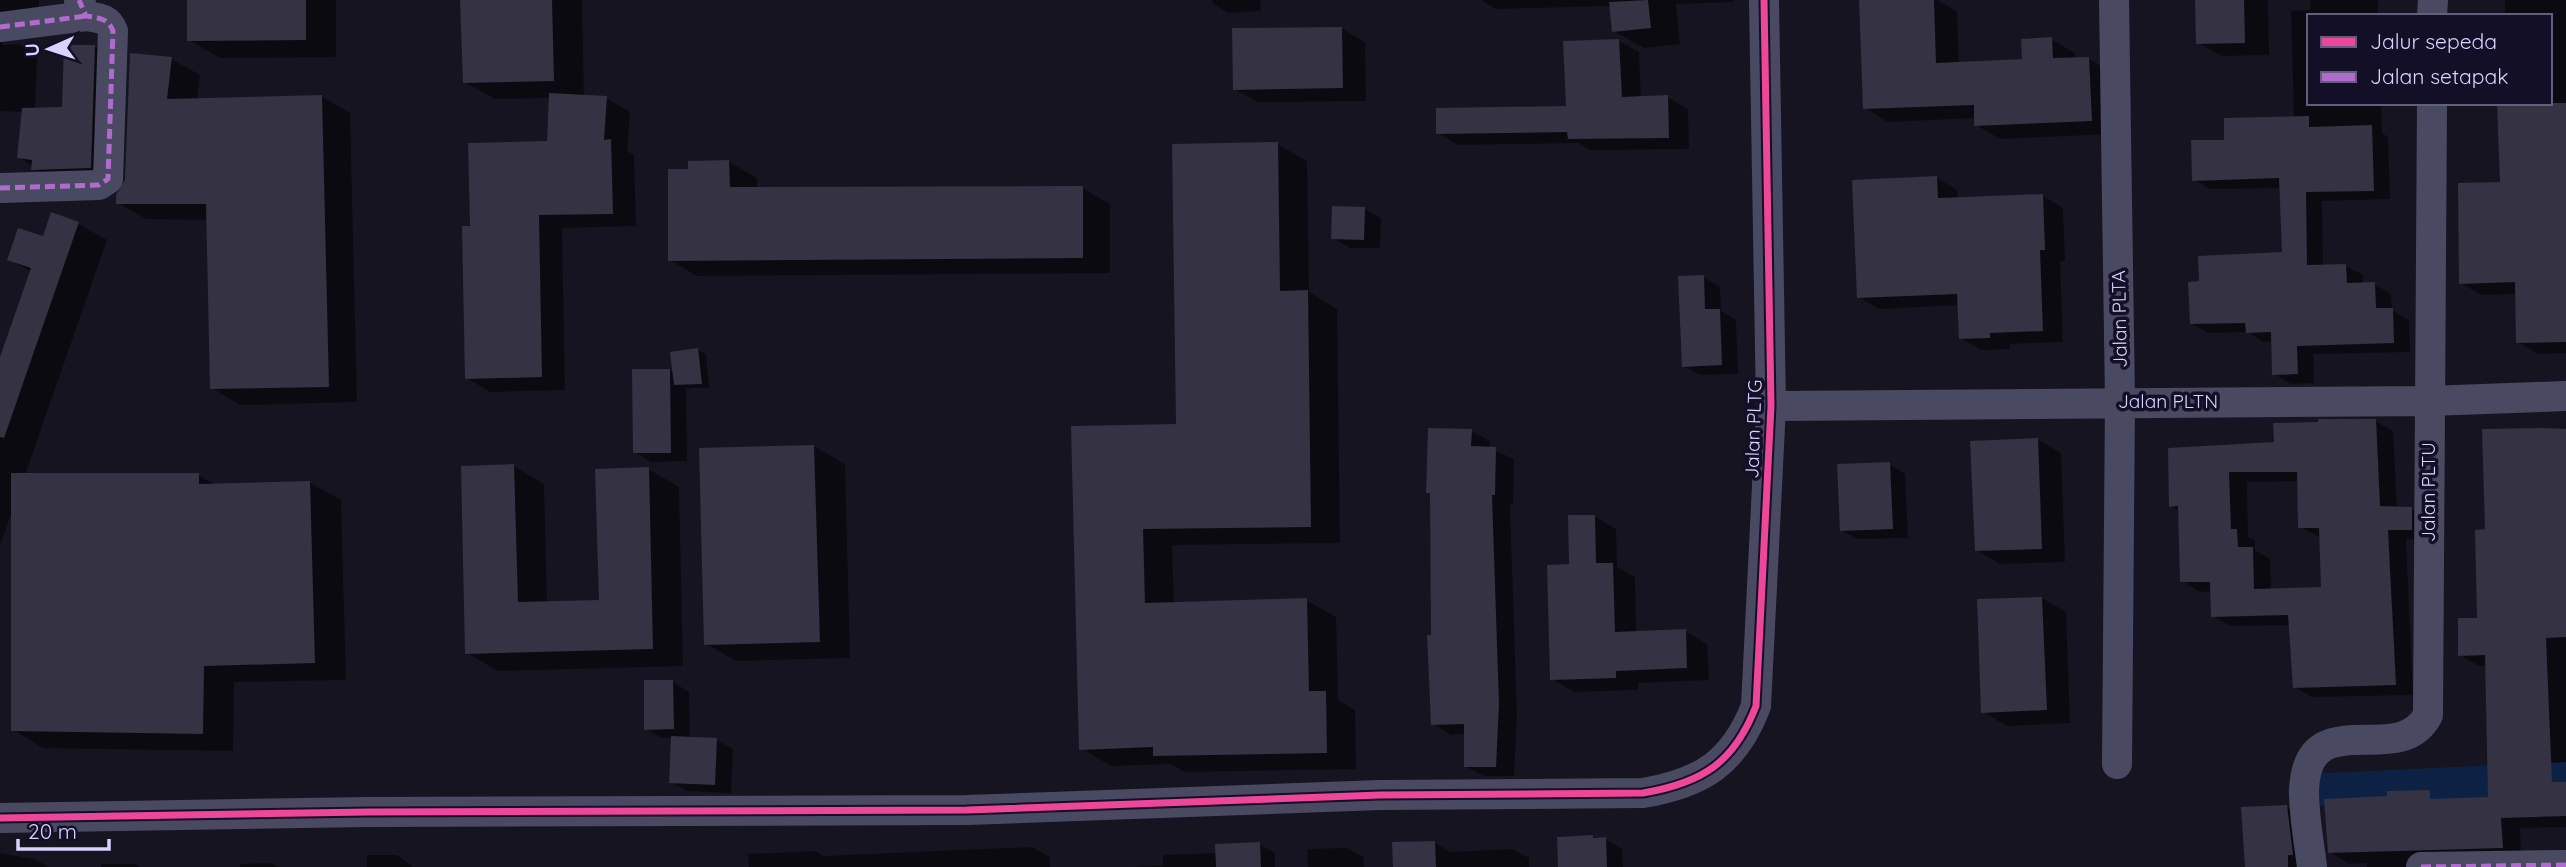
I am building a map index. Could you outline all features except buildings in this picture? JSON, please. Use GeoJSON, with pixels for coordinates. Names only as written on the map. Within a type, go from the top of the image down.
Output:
{"type":"FeatureCollection","features":[{"type":"Feature","properties":{"kind":"street","name":"Jalan PLTG"},"geometry":{"type":"LineString","coordinates":[[0,818],[368,812],[967,810],[1380,795],[1643,793],[1679,787],[1707,773],[1731,752],[1745,733],[1756,705],[1771,406],[1764,0]]}},
{"type":"Feature","properties":{"kind":"street","name":"Jalan PLTA"},"geometry":{"type":"LineString","coordinates":[[2114,0],[2120,401],[2117,764]]}},
{"type":"Feature","properties":{"kind":"street"},"geometry":{"type":"LineString","coordinates":[[0,27],[82,8],[108,22],[113,31],[108,179],[99,185],[0,188]]}},
{"type":"Feature","properties":{"kind":"street","name":"Jalan PLTU"},"geometry":{"type":"LineString","coordinates":[[2312,867],[2304,790],[2311,760],[2322,745],[2406,737],[2421,728],[2428,716],[2431,105]]}},
{"type":"Feature","properties":{"kind":"street","name":"Jalan PLTN"},"geometry":{"type":"LineString","coordinates":[[1771,406],[2120,401],[2429,401],[2566,396]]}},
{"type":"Feature","properties":{"kind":"street"},"geometry":{"type":"LineString","coordinates":[[2421,867],[2566,865]]}},
{"type":"Feature","properties":{"kind":"waterway"},"geometry":{"type":"LineString","coordinates":[[2304,790],[2566,778]]}},
{"type":"Feature","properties":{"kind":"marked path"},"geometry":{"type":"LineString","coordinates":[[0,188],[99,185],[108,179],[113,31],[106,21],[86,16],[79,0]]}},
{"type":"Feature","properties":{"kind":"marked path"},"geometry":{"type":"LineString","coordinates":[[0,27],[86,16]]}},
{"type":"Feature","properties":{"kind":"marked path"},"geometry":{"type":"LineString","coordinates":[[2421,867],[2566,865]]}},
{"type":"Feature","properties":{"kind":"cycle path"},"geometry":{"type":"LineString","coordinates":[[0,818],[368,812],[967,810],[1380,795],[1643,793],[1664,789],[1699,776],[1726,756],[1747,726],[1756,706],[1771,406],[1764,0]]}}]}
